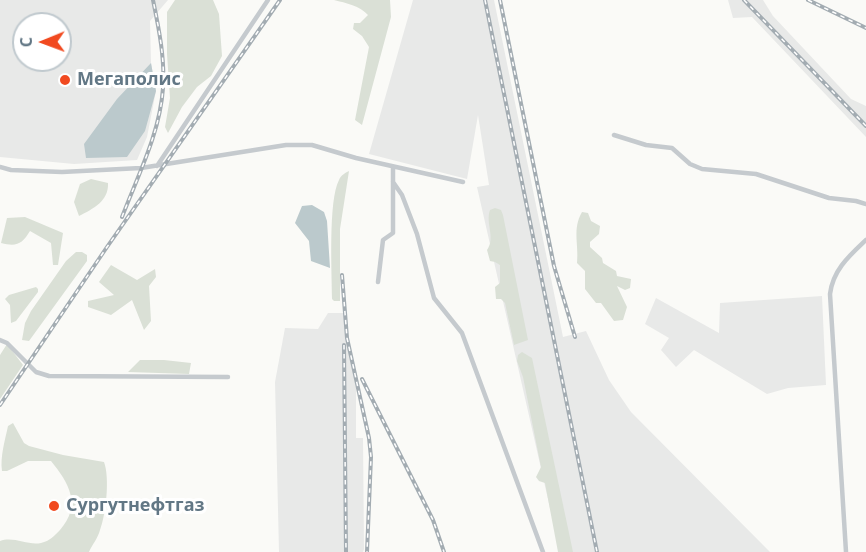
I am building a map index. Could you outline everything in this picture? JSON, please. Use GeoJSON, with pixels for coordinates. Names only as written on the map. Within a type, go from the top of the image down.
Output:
{"type":"FeatureCollection","features":[{"type":"Feature","properties":{"kind":"street"},"geometry":{"type":"LineString","coordinates":[[157,166],[268,0]]}},
{"type":"Feature","properties":{"kind":"street"},"geometry":{"type":"LineString","coordinates":[[614,135],[646,145],[672,148],[690,164],[702,169],[756,174],[829,198],[866,204]]}},
{"type":"Feature","properties":{"kind":"street"},"geometry":{"type":"LineString","coordinates":[[0,167],[11,170],[62,172],[157,166],[276,147],[312,145],[393,167],[463,182]]}},
{"type":"Feature","properties":{"kind":"street"},"geometry":{"type":"LineString","coordinates":[[378,282],[383,240],[393,233],[393,167]]}},
{"type":"Feature","properties":{"kind":"street"},"geometry":{"type":"LineString","coordinates":[[393,182],[402,195],[417,234],[434,298],[462,333],[543,552]]}},
{"type":"Feature","properties":{"kind":"street"},"geometry":{"type":"LineString","coordinates":[[846,552],[830,294],[837,271],[866,240]]}},
{"type":"Feature","properties":{"kind":"street"},"geometry":{"type":"LineString","coordinates":[[0,340],[8,343],[36,372],[49,376],[228,377]]}},
{"type":"Feature","properties":{"kind":"shaded area"},"geometry":{"type":"Polygon","coordinates":[[[0,0],[168,0],[150,21],[151,63],[156,91],[147,137],[137,160],[74,164],[0,157],[0,0]]]}},
{"type":"Feature","properties":{"kind":"shaded area"},"geometry":{"type":"Polygon","coordinates":[[[175,0],[213,0],[219,14],[222,56],[211,76],[197,87],[182,107],[168,133],[165,127],[170,98],[167,12],[175,0]]]}},
{"type":"Feature","properties":{"kind":"shaded area"},"geometry":{"type":"Polygon","coordinates":[[[334,0],[390,0],[391,17],[362,125],[355,120],[369,47],[362,36],[353,29],[354,23],[360,23],[368,15],[357,7],[334,0]]]}},
{"type":"Feature","properties":{"kind":"shaded area"},"geometry":{"type":"Polygon","coordinates":[[[413,0],[494,0],[563,337],[586,331],[609,380],[631,412],[770,552],[560,552],[477,187],[489,185],[478,115],[467,179],[369,154],[413,0]]]}},
{"type":"Feature","properties":{"kind":"shaded area"},"geometry":{"type":"Polygon","coordinates":[[[728,0],[763,0],[773,16],[851,99],[866,106],[866,137],[752,17],[733,18],[728,0]]]}},
{"type":"Feature","properties":{"kind":"shaded area"},"geometry":{"type":"Polygon","coordinates":[[[151,63],[156,91],[145,131],[127,157],[86,158],[84,144],[117,99],[151,63]]]}},
{"type":"Feature","properties":{"kind":"shaded area"},"geometry":{"type":"Polygon","coordinates":[[[349,171],[340,229],[340,301],[334,301],[332,299],[331,255],[333,204],[339,180],[349,171]]]}},
{"type":"Feature","properties":{"kind":"shaded area"},"geometry":{"type":"Polygon","coordinates":[[[91,179],[108,183],[108,189],[103,200],[79,216],[74,202],[80,184],[91,179]]]}},
{"type":"Feature","properties":{"kind":"shaded area"},"geometry":{"type":"Polygon","coordinates":[[[312,205],[324,212],[327,221],[330,268],[311,261],[309,241],[295,223],[302,206],[312,205]]]}},
{"type":"Feature","properties":{"kind":"shaded area"},"geometry":{"type":"Polygon","coordinates":[[[495,208],[501,210],[503,215],[528,340],[514,345],[505,303],[501,299],[496,299],[495,287],[500,283],[500,265],[490,261],[487,250],[491,241],[489,215],[490,210],[495,208]]]}},
{"type":"Feature","properties":{"kind":"shaded area"},"geometry":{"type":"Polygon","coordinates":[[[582,212],[588,213],[591,221],[600,226],[599,234],[590,242],[590,247],[602,258],[603,263],[616,271],[617,276],[631,279],[630,288],[625,290],[617,286],[627,307],[623,320],[614,321],[601,303],[596,303],[585,289],[585,271],[577,263],[577,224],[582,212]]]}},
{"type":"Feature","properties":{"kind":"shaded area"},"geometry":{"type":"Polygon","coordinates":[[[25,217],[63,233],[58,265],[53,265],[51,243],[30,231],[18,243],[11,245],[1,243],[7,218],[25,217]]]}},
{"type":"Feature","properties":{"kind":"shaded area"},"geometry":{"type":"Polygon","coordinates":[[[76,252],[87,255],[87,261],[29,341],[22,340],[25,323],[31,311],[66,261],[76,252]]]}},
{"type":"Feature","properties":{"kind":"shaded area"},"geometry":{"type":"Polygon","coordinates":[[[111,265],[137,280],[155,269],[156,277],[149,286],[151,321],[144,330],[132,300],[111,315],[88,307],[88,301],[114,295],[99,282],[111,265]]]}},
{"type":"Feature","properties":{"kind":"shaded area"},"geometry":{"type":"Polygon","coordinates":[[[36,287],[38,292],[16,321],[11,323],[10,305],[5,299],[9,295],[36,287]]]}},
{"type":"Feature","properties":{"kind":"shaded area"},"geometry":{"type":"Polygon","coordinates":[[[822,296],[826,385],[788,388],[767,394],[694,350],[676,367],[661,350],[669,338],[645,324],[656,298],[719,333],[720,303],[822,296]]]}},
{"type":"Feature","properties":{"kind":"shaded area"},"geometry":{"type":"Polygon","coordinates":[[[328,313],[344,313],[356,388],[356,438],[363,438],[364,549],[363,552],[279,552],[275,382],[285,328],[318,329],[328,313]]]}},
{"type":"Feature","properties":{"kind":"shaded area"},"geometry":{"type":"Polygon","coordinates":[[[7,344],[23,365],[0,399],[0,355],[7,344]]]}},
{"type":"Feature","properties":{"kind":"shaded area"},"geometry":{"type":"Polygon","coordinates":[[[522,352],[532,358],[573,552],[558,552],[545,483],[536,477],[541,467],[523,377],[517,361],[518,355],[522,352]]]}},
{"type":"Feature","properties":{"kind":"shaded area"},"geometry":{"type":"Polygon","coordinates":[[[140,360],[191,363],[189,374],[128,372],[140,360]]]}},
{"type":"Feature","properties":{"kind":"shaded area"},"geometry":{"type":"Polygon","coordinates":[[[13,423],[24,443],[29,446],[104,462],[107,486],[104,515],[99,533],[89,552],[0,552],[0,541],[10,540],[36,544],[49,540],[67,521],[72,503],[68,486],[51,461],[28,461],[2,471],[2,454],[8,426],[13,423]]]}},
{"type":"Feature","properties":{"kind":"railway"},"geometry":{"type":"LineString","coordinates":[[122,217],[153,138],[161,105],[162,55],[153,0]]}},
{"type":"Feature","properties":{"kind":"railway"},"geometry":{"type":"LineString","coordinates":[[0,405],[107,247],[280,0]]}},
{"type":"Feature","properties":{"kind":"railway"},"geometry":{"type":"LineString","coordinates":[[485,0],[597,552]]}},
{"type":"Feature","properties":{"kind":"railway"},"geometry":{"type":"LineString","coordinates":[[500,0],[554,266],[575,337]]}},
{"type":"Feature","properties":{"kind":"railway"},"geometry":{"type":"LineString","coordinates":[[744,0],[866,126]]}},
{"type":"Feature","properties":{"kind":"railway"},"geometry":{"type":"LineString","coordinates":[[808,0],[866,28]]}},
{"type":"Feature","properties":{"kind":"railway"},"geometry":{"type":"LineString","coordinates":[[342,275],[347,338],[371,457],[367,552]]}},
{"type":"Feature","properties":{"kind":"railway"},"geometry":{"type":"LineString","coordinates":[[344,345],[346,552]]}},
{"type":"Feature","properties":{"kind":"railway"},"geometry":{"type":"LineString","coordinates":[[362,379],[433,520],[444,552]]}},
{"type":"Feature","properties":{"kind":"place","name":"Мегаполис"},"geometry":{"type":"Point","coordinates":[65,80]}},
{"type":"Feature","properties":{"kind":"place","name":"Сургутнефтгаз"},"geometry":{"type":"Point","coordinates":[54,506]}}]}
